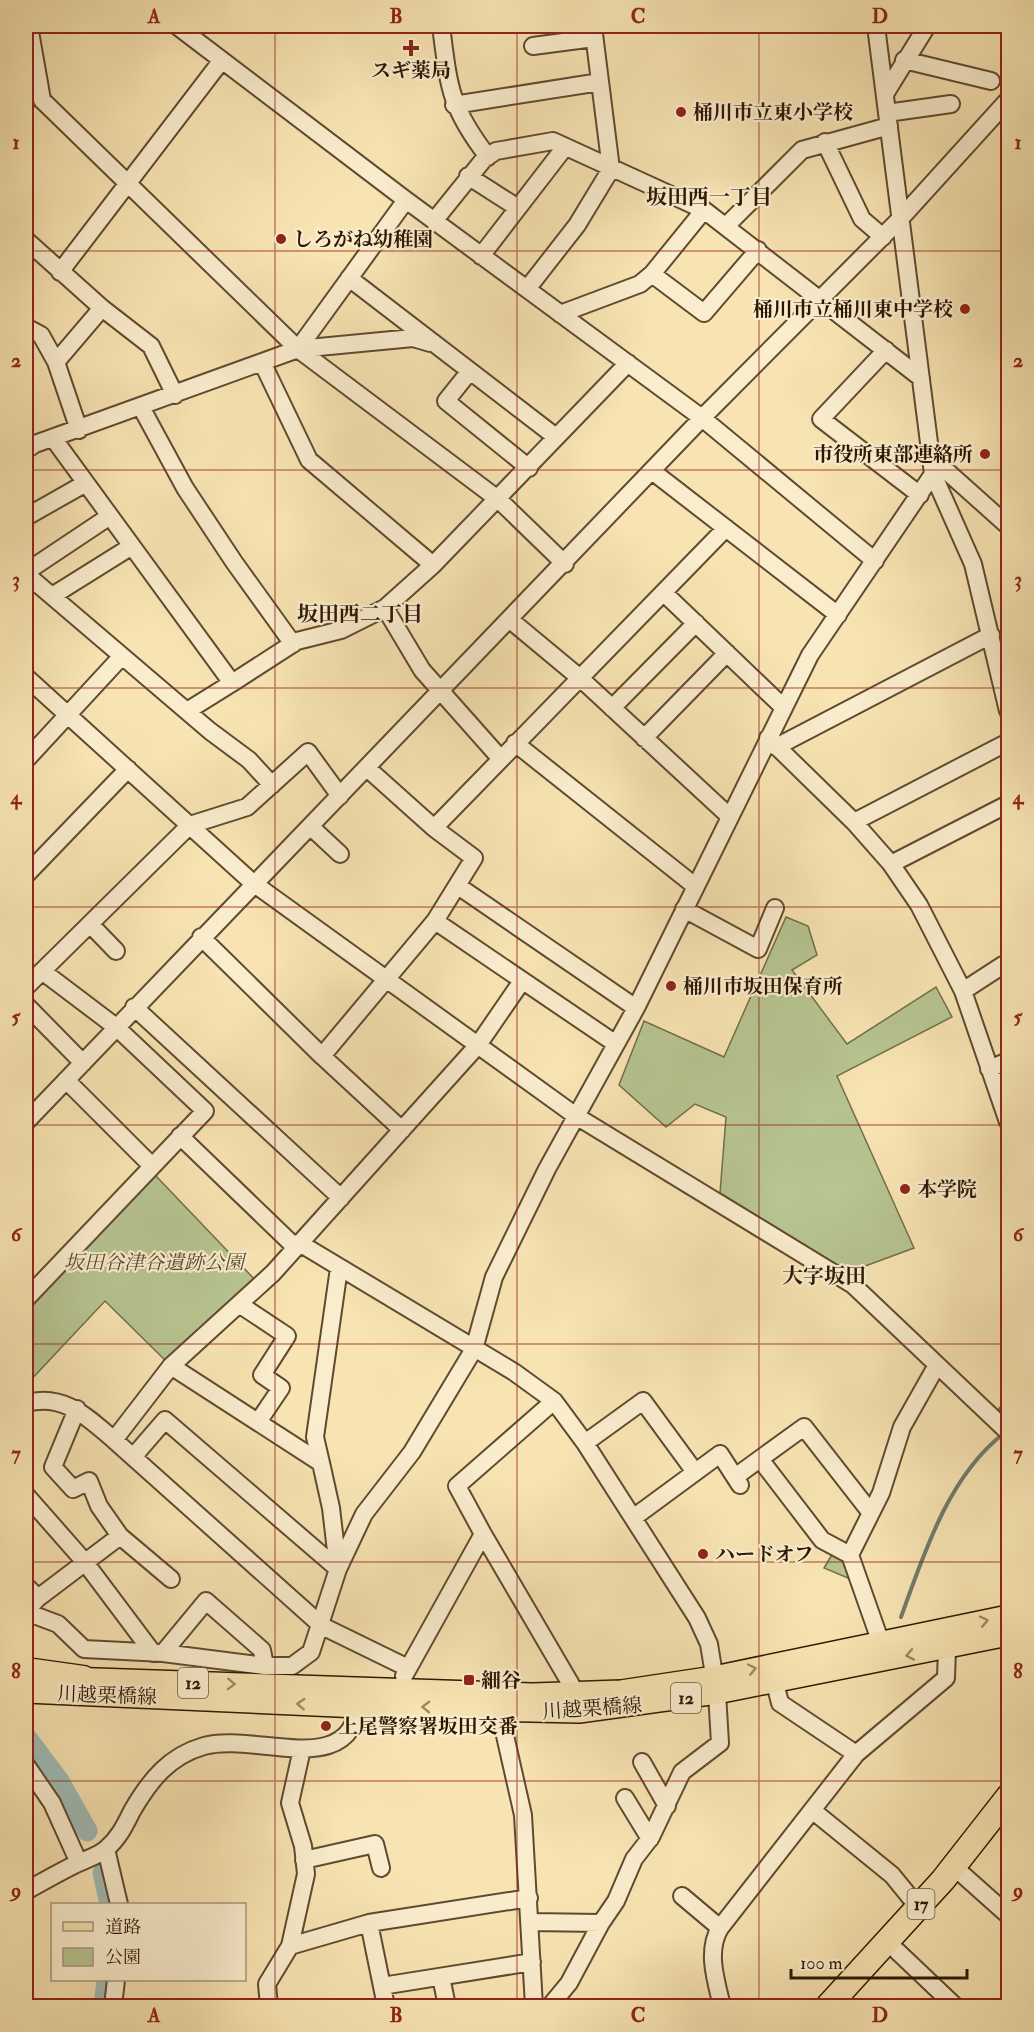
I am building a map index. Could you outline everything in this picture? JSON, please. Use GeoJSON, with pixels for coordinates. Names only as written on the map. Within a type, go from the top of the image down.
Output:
{"type":"FeatureCollection","features":[{"type":"Feature","properties":{"kind":"highway"},"geometry":{"type":"LineString","coordinates":[[26,1670],[83,1678]]}},
{"type":"Feature","properties":{"kind":"highway","name":"17"},"geometry":{"type":"LineString","coordinates":[[828,2007],[918,1907],[1008,1797]]}},
{"type":"Feature","properties":{"kind":"highway","name":"17"},"geometry":{"type":"LineString","coordinates":[[850,2007],[1008,1819]]}},
{"type":"Feature","properties":{"kind":"main road","name":"川越栗橋線"},"geometry":{"type":"LineString","coordinates":[[26,1676],[579,1712],[716,1685],[880,1643],[1008,1616]]}},
{"type":"Feature","properties":{"kind":"main road","name":"川越栗橋線"},"geometry":{"type":"LineString","coordinates":[[26,1692],[359,1698],[396,1690],[576,1693],[658,1687],[775,1683],[1008,1635]]}},
{"type":"Feature","properties":{"kind":"street"},"geometry":{"type":"LineString","coordinates":[[29,26],[32,77],[42,100],[298,349],[499,500],[565,564]]}},
{"type":"Feature","properties":{"kind":"street"},"geometry":{"type":"LineString","coordinates":[[177,26],[434,221],[702,418],[875,561]]}},
{"type":"Feature","properties":{"kind":"street"},"geometry":{"type":"LineString","coordinates":[[441,26],[449,89],[454,105],[465,128],[488,157]]}},
{"type":"Feature","properties":{"kind":"street"},"geometry":{"type":"LineString","coordinates":[[876,26],[932,466],[973,564],[991,636],[1005,679],[1008,711]]}},
{"type":"Feature","properties":{"kind":"street"},"geometry":{"type":"LineString","coordinates":[[885,94],[927,26]]}},
{"type":"Feature","properties":{"kind":"street"},"geometry":{"type":"LineString","coordinates":[[527,289],[577,225],[611,169],[594,32],[533,46]]}},
{"type":"Feature","properties":{"kind":"street"},"geometry":{"type":"LineString","coordinates":[[60,272],[128,186],[222,60]]}},
{"type":"Feature","properties":{"kind":"street"},"geometry":{"type":"LineString","coordinates":[[904,60],[992,81]]}},
{"type":"Feature","properties":{"kind":"street"},"geometry":{"type":"LineString","coordinates":[[454,105],[600,82]]}},
{"type":"Feature","properties":{"kind":"street"},"geometry":{"type":"LineString","coordinates":[[26,1122],[253,883],[312,827],[509,619],[565,564],[702,418],[883,237],[1008,100]]}},
{"type":"Feature","properties":{"kind":"street"},"geometry":{"type":"LineString","coordinates":[[726,226],[802,150],[888,120],[951,104]]}},
{"type":"Feature","properties":{"kind":"street"},"geometry":{"type":"LineString","coordinates":[[434,221],[468,176],[496,151],[553,141],[704,210],[921,378]]}},
{"type":"Feature","properties":{"kind":"street"},"geometry":{"type":"LineString","coordinates":[[825,142],[862,219],[883,237]]}},
{"type":"Feature","properties":{"kind":"street"},"geometry":{"type":"LineString","coordinates":[[482,256],[565,147]]}},
{"type":"Feature","properties":{"kind":"street"},"geometry":{"type":"LineString","coordinates":[[468,176],[518,208]]}},
{"type":"Feature","properties":{"kind":"street"},"geometry":{"type":"LineString","coordinates":[[298,349],[406,200]]}},
{"type":"Feature","properties":{"kind":"street"},"geometry":{"type":"LineString","coordinates":[[560,314],[640,284],[652,274],[704,210]]}},
{"type":"Feature","properties":{"kind":"street"},"geometry":{"type":"LineString","coordinates":[[26,240],[102,308],[151,346],[175,395]]}},
{"type":"Feature","properties":{"kind":"street"},"geometry":{"type":"LineString","coordinates":[[652,274],[704,313],[758,250]]}},
{"type":"Feature","properties":{"kind":"street"},"geometry":{"type":"LineString","coordinates":[[350,278],[430,343],[556,438]]}},
{"type":"Feature","properties":{"kind":"street"},"geometry":{"type":"LineString","coordinates":[[57,362],[102,308]]}},
{"type":"Feature","properties":{"kind":"street"},"geometry":{"type":"LineString","coordinates":[[26,327],[41,335],[57,362],[79,430]]}},
{"type":"Feature","properties":{"kind":"street"},"geometry":{"type":"LineString","coordinates":[[27,446],[79,430],[298,349],[413,338],[430,343]]}},
{"type":"Feature","properties":{"kind":"street"},"geometry":{"type":"LineString","coordinates":[[886,350],[821,419],[920,495]]}},
{"type":"Feature","properties":{"kind":"street"},"geometry":{"type":"LineString","coordinates":[[262,363],[309,460],[434,565]]}},
{"type":"Feature","properties":{"kind":"street"},"geometry":{"type":"LineString","coordinates":[[187,711],[293,644],[342,630],[385,608],[434,565],[499,500],[628,363]]}},
{"type":"Feature","properties":{"kind":"street"},"geometry":{"type":"LineString","coordinates":[[470,371],[446,401],[529,468]]}},
{"type":"Feature","properties":{"kind":"street"},"geometry":{"type":"LineString","coordinates":[[141,407],[185,488],[234,562],[293,644]]}},
{"type":"Feature","properties":{"kind":"street"},"geometry":{"type":"LineString","coordinates":[[53,438],[232,683]]}},
{"type":"Feature","properties":{"kind":"street"},"geometry":{"type":"LineString","coordinates":[[120,1536],[38,1598],[26,1612],[58,1624],[84,1649],[158,1653],[265,1666],[292,1666],[311,1652],[322,1626],[338,1569],[364,1514],[412,1452],[474,1349],[494,1277],[576,1116],[636,1008],[729,816],[772,743],[783,707],[810,655],[920,495],[932,466]]}},
{"type":"Feature","properties":{"kind":"street"},"geometry":{"type":"LineString","coordinates":[[932,466],[1008,524]]}},
{"type":"Feature","properties":{"kind":"street"},"geometry":{"type":"LineString","coordinates":[[652,471],[838,615]]}},
{"type":"Feature","properties":{"kind":"street"},"geometry":{"type":"LineString","coordinates":[[26,517],[86,483]]}},
{"type":"Feature","properties":{"kind":"street"},"geometry":{"type":"LineString","coordinates":[[110,516],[26,573],[187,711],[249,760],[272,784]]}},
{"type":"Feature","properties":{"kind":"street"},"geometry":{"type":"LineString","coordinates":[[434,828],[726,528]]}},
{"type":"Feature","properties":{"kind":"street"},"geometry":{"type":"LineString","coordinates":[[52,596],[132,546]]}},
{"type":"Feature","properties":{"kind":"street"},"geometry":{"type":"LineString","coordinates":[[664,593],[783,707]]}},
{"type":"Feature","properties":{"kind":"street"},"geometry":{"type":"LineString","coordinates":[[385,608],[422,670],[500,758]]}},
{"type":"Feature","properties":{"kind":"street"},"geometry":{"type":"LineString","coordinates":[[509,619],[580,678],[729,816]]}},
{"type":"Feature","properties":{"kind":"street"},"geometry":{"type":"LineString","coordinates":[[612,708],[696,623]]}},
{"type":"Feature","properties":{"kind":"street"},"geometry":{"type":"LineString","coordinates":[[772,743],[991,636]]}},
{"type":"Feature","properties":{"kind":"street"},"geometry":{"type":"LineString","coordinates":[[644,738],[727,653]]}},
{"type":"Feature","properties":{"kind":"street"},"geometry":{"type":"LineString","coordinates":[[26,760],[122,656]]}},
{"type":"Feature","properties":{"kind":"street"},"geometry":{"type":"LineString","coordinates":[[26,676],[253,883],[576,1116],[853,1286],[1008,1432]]}},
{"type":"Feature","properties":{"kind":"street"},"geometry":{"type":"LineString","coordinates":[[854,822],[1008,742]]}},
{"type":"Feature","properties":{"kind":"street"},"geometry":{"type":"LineString","coordinates":[[515,743],[695,886]]}},
{"type":"Feature","properties":{"kind":"street"},"geometry":{"type":"LineString","coordinates":[[772,743],[854,822],[891,864],[919,906],[963,992],[1008,1122]]}},
{"type":"Feature","properties":{"kind":"street"},"geometry":{"type":"LineString","coordinates":[[26,987],[190,825],[247,807],[308,752],[340,796]]}},
{"type":"Feature","properties":{"kind":"street"},"geometry":{"type":"LineString","coordinates":[[322,1056],[435,921],[474,858],[434,828],[367,768]]}},
{"type":"Feature","properties":{"kind":"street"},"geometry":{"type":"LineString","coordinates":[[26,874],[128,769]]}},
{"type":"Feature","properties":{"kind":"street"},"geometry":{"type":"LineString","coordinates":[[891,864],[1008,804]]}},
{"type":"Feature","properties":{"kind":"street"},"geometry":{"type":"LineString","coordinates":[[312,827],[340,854]]}},
{"type":"Feature","properties":{"kind":"street"},"geometry":{"type":"LineString","coordinates":[[458,886],[636,1008]]}},
{"type":"Feature","properties":{"kind":"street"},"geometry":{"type":"LineString","coordinates":[[684,909],[758,949],[775,908]]}},
{"type":"Feature","properties":{"kind":"street"},"geometry":{"type":"LineString","coordinates":[[435,921],[616,1044]]}},
{"type":"Feature","properties":{"kind":"street"},"geometry":{"type":"LineString","coordinates":[[90,924],[116,951]]}},
{"type":"Feature","properties":{"kind":"street"},"geometry":{"type":"LineString","coordinates":[[201,938],[402,1130]]}},
{"type":"Feature","properties":{"kind":"street"},"geometry":{"type":"LineString","coordinates":[[963,992],[1003,965],[1008,965]]}},
{"type":"Feature","properties":{"kind":"street"},"geometry":{"type":"LineString","coordinates":[[26,1299],[32,1280],[152,1166],[205,1111],[116,1027],[42,971]]}},
{"type":"Feature","properties":{"kind":"street"},"geometry":{"type":"LineString","coordinates":[[114,1440],[171,1366],[301,1244],[478,1045],[522,981]]}},
{"type":"Feature","properties":{"kind":"street"},"geometry":{"type":"LineString","coordinates":[[26,1005],[82,1062]]}},
{"type":"Feature","properties":{"kind":"street"},"geometry":{"type":"LineString","coordinates":[[134,1007],[341,1198]]}},
{"type":"Feature","properties":{"kind":"street"},"geometry":{"type":"LineString","coordinates":[[989,1069],[1008,1061]]}},
{"type":"Feature","properties":{"kind":"street"},"geometry":{"type":"LineString","coordinates":[[66,1080],[152,1166]]}},
{"type":"Feature","properties":{"kind":"street"},"geometry":{"type":"LineString","coordinates":[[180,1136],[291,1243],[301,1244],[514,1372],[554,1401],[585,1443],[697,1618],[709,1644],[716,1685],[720,1743],[682,1772],[650,1839],[634,1859],[616,1901],[601,1923],[569,1983],[550,2007]]}},
{"type":"Feature","properties":{"kind":"street"},"geometry":{"type":"LineString","coordinates":[[338,1569],[331,1508],[315,1437],[339,1268]]}},
{"type":"Feature","properties":{"kind":"street"},"geometry":{"type":"LineString","coordinates":[[239,1304],[287,1336],[262,1376],[281,1388],[258,1422]]}},
{"type":"Feature","properties":{"kind":"street"},"geometry":{"type":"LineString","coordinates":[[850,1556],[890,1468],[902,1427],[937,1365]]}},
{"type":"Feature","properties":{"kind":"street"},"geometry":{"type":"LineString","coordinates":[[171,1366],[321,1463]]}},
{"type":"Feature","properties":{"kind":"street"},"geometry":{"type":"LineString","coordinates":[[26,1403],[39,1400],[63,1402],[77,1409],[322,1626],[408,1668]]}},
{"type":"Feature","properties":{"kind":"street"},"geometry":{"type":"LineString","coordinates":[[554,1401],[457,1486],[576,1693]]}},
{"type":"Feature","properties":{"kind":"street"},"geometry":{"type":"LineString","coordinates":[[585,1443],[643,1401],[695,1472]]}},
{"type":"Feature","properties":{"kind":"street"},"geometry":{"type":"LineString","coordinates":[[77,1409],[53,1467],[73,1489],[89,1481],[99,1506],[120,1536],[171,1579]]}},
{"type":"Feature","properties":{"kind":"street"},"geometry":{"type":"LineString","coordinates":[[133,1457],[165,1420],[338,1569]]}},
{"type":"Feature","properties":{"kind":"street"},"geometry":{"type":"LineString","coordinates":[[633,1518],[720,1454],[738,1481],[760,1460],[804,1427],[871,1513]]}},
{"type":"Feature","properties":{"kind":"street"},"geometry":{"type":"LineString","coordinates":[[760,1460],[822,1540],[850,1556],[880,1643]]}},
{"type":"Feature","properties":{"kind":"street"},"geometry":{"type":"LineString","coordinates":[[26,1495],[84,1561],[158,1653]]}},
{"type":"Feature","properties":{"kind":"street"},"geometry":{"type":"LineString","coordinates":[[396,1690],[483,1534]]}},
{"type":"Feature","properties":{"kind":"street"},"geometry":{"type":"LineString","coordinates":[[26,1586],[38,1598]]}},
{"type":"Feature","properties":{"kind":"street"},"geometry":{"type":"LineString","coordinates":[[158,1653],[206,1601],[262,1650],[265,1666]]}},
{"type":"Feature","properties":{"kind":"street"},"geometry":{"type":"LineString","coordinates":[[722,2007],[714,1972],[713,1947],[720,1928],[856,1754],[946,1678],[947,1648]]}},
{"type":"Feature","properties":{"kind":"street"},"geometry":{"type":"LineString","coordinates":[[775,1683],[780,1703],[856,1754]]}},
{"type":"Feature","properties":{"kind":"street"},"geometry":{"type":"LineString","coordinates":[[26,1891],[106,1849],[123,1830],[150,1782],[168,1764],[188,1752],[222,1742],[302,1749],[327,1746],[347,1735],[354,1724],[359,1698]]}},
{"type":"Feature","properties":{"kind":"street"},"geometry":{"type":"LineString","coordinates":[[499,1708],[523,1815],[530,1898],[534,2007]]}},
{"type":"Feature","properties":{"kind":"street"},"geometry":{"type":"LineString","coordinates":[[269,2007],[267,1984],[290,1946],[306,1875],[303,1846],[290,1803],[302,1749]]}},
{"type":"Feature","properties":{"kind":"street"},"geometry":{"type":"LineString","coordinates":[[642,1762],[667,1806]]}},
{"type":"Feature","properties":{"kind":"street"},"geometry":{"type":"LineString","coordinates":[[26,1765],[51,1803],[79,1863]]}},
{"type":"Feature","properties":{"kind":"street"},"geometry":{"type":"LineString","coordinates":[[625,1798],[650,1839]]}},
{"type":"Feature","properties":{"kind":"street"},"geometry":{"type":"LineString","coordinates":[[812,1810],[892,1875],[918,1907]]}},
{"type":"Feature","properties":{"kind":"street"},"geometry":{"type":"LineString","coordinates":[[304,1860],[375,1844],[381,1868]]}},
{"type":"Feature","properties":{"kind":"street"},"geometry":{"type":"LineString","coordinates":[[106,1849],[119,1903]]}},
{"type":"Feature","properties":{"kind":"street"},"geometry":{"type":"LineString","coordinates":[[962,1874],[1008,1915]]}},
{"type":"Feature","properties":{"kind":"street"},"geometry":{"type":"LineString","coordinates":[[682,1896],[720,1928]]}},
{"type":"Feature","properties":{"kind":"street"},"geometry":{"type":"LineString","coordinates":[[290,1946],[369,1923],[530,1898]]}},
{"type":"Feature","properties":{"kind":"street"},"geometry":{"type":"LineString","coordinates":[[530,1922],[601,1923]]}},
{"type":"Feature","properties":{"kind":"street"},"geometry":{"type":"LineString","coordinates":[[369,1923],[386,2007]]}},
{"type":"Feature","properties":{"kind":"street"},"geometry":{"type":"LineString","coordinates":[[897,1951],[955,2007]]}},
{"type":"Feature","properties":{"kind":"street"},"geometry":{"type":"LineString","coordinates":[[382,1986],[532,1962]]}},
{"type":"Feature","properties":{"kind":"street"},"geometry":{"type":"LineString","coordinates":[[441,1977],[447,2007]]}},
{"type":"Feature","properties":{"kind":"street"},"geometry":{"type":"LineString","coordinates":[[113,2007],[116,1981]]}},
{"type":"Feature","properties":{"kind":"green space"},"geometry":{"type":"Polygon","coordinates":[[[786,917],[808,926],[817,955],[792,970],[847,1044],[936,987],[952,1017],[837,1076],[914,1248],[849,1272],[720,1193],[726,1117],[695,1104],[666,1127],[619,1085],[644,1021],[724,1057],[786,917]]]}},
{"type":"Feature","properties":{"kind":"green space","name":"坂田谷津谷遺跡公園"},"geometry":{"type":"Polygon","coordinates":[[[155,1175],[260,1285],[171,1366],[105,1301],[26,1385],[26,1304],[155,1175]]]}},
{"type":"Feature","properties":{"kind":"green space"},"geometry":{"type":"Polygon","coordinates":[[[836,1548],[860,1583],[824,1568],[836,1548]]]}},
{"type":"Feature","properties":{"kind":"waterway"},"geometry":{"type":"LineString","coordinates":[[26,111],[39,102]]}},
{"type":"Feature","properties":{"kind":"waterway"},"geometry":{"type":"LineString","coordinates":[[995,1414],[1008,1401]]}},
{"type":"Feature","properties":{"kind":"waterway"},"geometry":{"type":"LineString","coordinates":[[901,1617],[929,1543],[953,1494],[967,1472],[1003,1434]]}},
{"type":"Feature","properties":{"kind":"waterway"},"geometry":{"type":"LineString","coordinates":[[26,1737],[59,1781],[87,1831]]}},
{"type":"Feature","properties":{"kind":"waterway"},"geometry":{"type":"LineString","coordinates":[[103,1873],[110,1903]]}},
{"type":"Feature","properties":{"kind":"waterway"},"geometry":{"type":"LineString","coordinates":[[104,2006],[107,1981]]}},
{"type":"Feature","properties":{"kind":"place","name":"スギ薬局"},"geometry":{"type":"Point","coordinates":[411,48]}},
{"type":"Feature","properties":{"kind":"place","name":"桶川市立東小学校"},"geometry":{"type":"Point","coordinates":[681,112]}},
{"type":"Feature","properties":{"kind":"place","name":"しろがね幼稚園"},"geometry":{"type":"Point","coordinates":[281,239]}},
{"type":"Feature","properties":{"kind":"place","name":"桶川市立桶川東中学校"},"geometry":{"type":"Point","coordinates":[965,309]}},
{"type":"Feature","properties":{"kind":"place","name":"市役所東部連絡所"},"geometry":{"type":"Point","coordinates":[985,454]}},
{"type":"Feature","properties":{"kind":"place","name":"桶川市坂田保育所"},"geometry":{"type":"Point","coordinates":[671,986]}},
{"type":"Feature","properties":{"kind":"place","name":"本学院"},"geometry":{"type":"Point","coordinates":[905,1189]}},
{"type":"Feature","properties":{"kind":"place","name":"ハードオフ"},"geometry":{"type":"Point","coordinates":[703,1554]}},
{"type":"Feature","properties":{"kind":"place","name":"細谷"},"geometry":{"type":"Point","coordinates":[469,1680]}},
{"type":"Feature","properties":{"kind":"place","name":"上尾警察署坂田交番"},"geometry":{"type":"Point","coordinates":[326,1726]}},
{"type":"Feature","properties":{"kind":"district","name":"坂田西一丁目"},"geometry":{"type":"Point","coordinates":[709,197]}},
{"type":"Feature","properties":{"kind":"district","name":"坂田西二丁目"},"geometry":{"type":"Point","coordinates":[360,614]}},
{"type":"Feature","properties":{"kind":"district","name":"大字坂田"},"geometry":{"type":"Point","coordinates":[824,1276]}}]}
